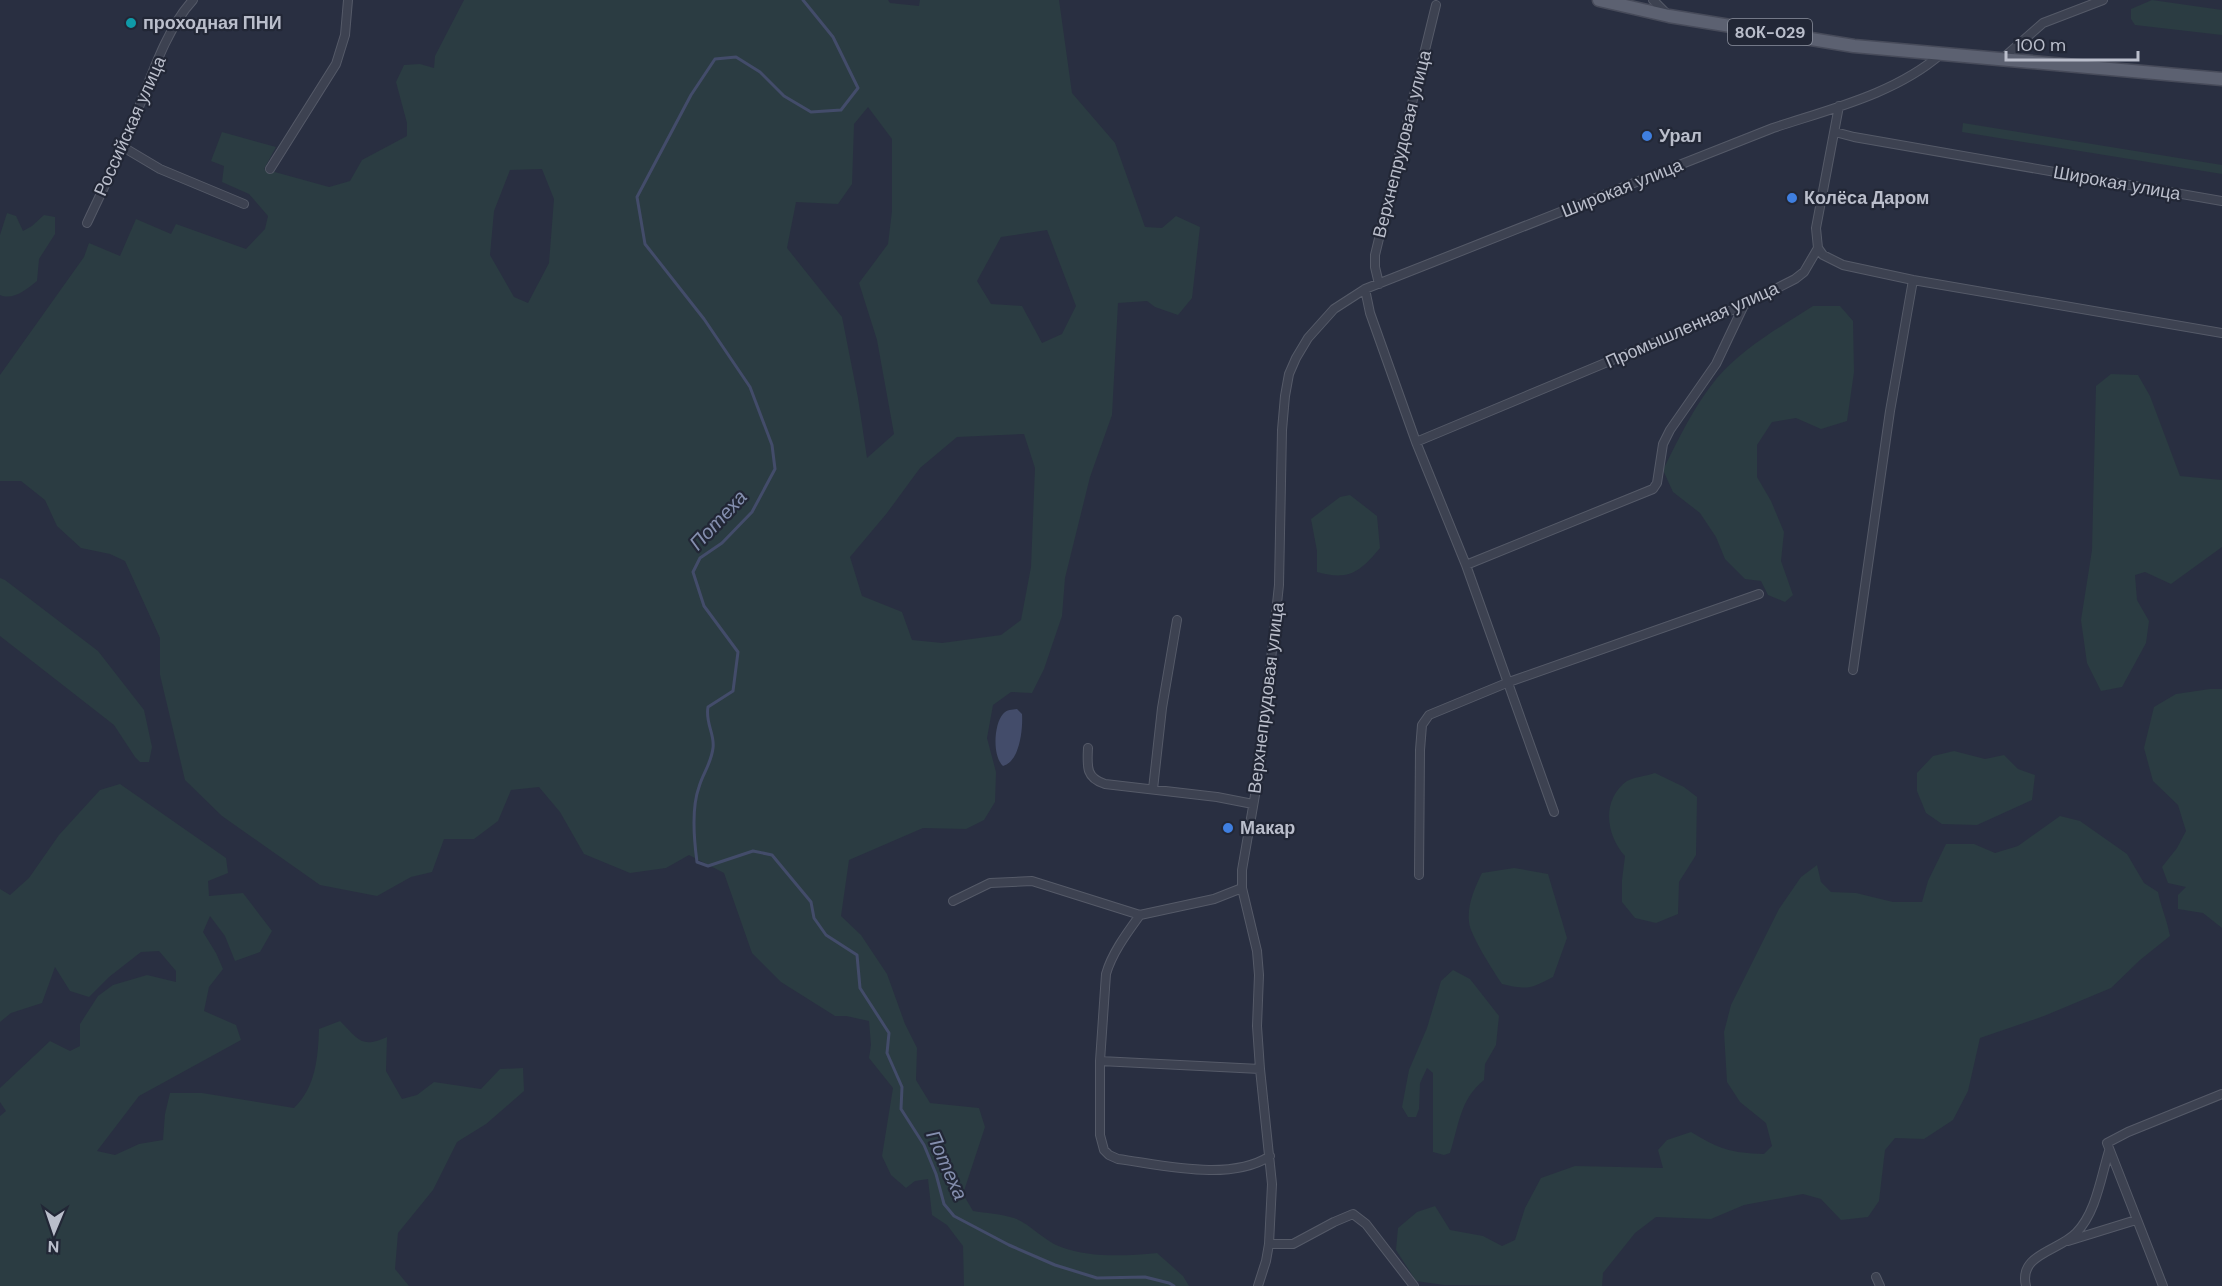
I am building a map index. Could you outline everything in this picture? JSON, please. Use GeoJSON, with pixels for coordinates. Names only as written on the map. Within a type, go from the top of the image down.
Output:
{"type":"FeatureCollection","features":[{"type":"Feature","properties":{"kind":"main road","name":"80К-029"},"geometry":{"type":"LineString","coordinates":[[1599,0],[1669,16],[1854,46],[2222,80]]}},
{"type":"Feature","properties":{"kind":"street","name":"Российская улица"},"geometry":{"type":"LineString","coordinates":[[87,223],[123,147],[164,47],[185,9],[194,0]]}},
{"type":"Feature","properties":{"kind":"street"},"geometry":{"type":"LineString","coordinates":[[270,169],[336,64],[345,34],[348,0]]}},
{"type":"Feature","properties":{"kind":"street"},"geometry":{"type":"LineString","coordinates":[[1653,0],[1669,16]]}},
{"type":"Feature","properties":{"kind":"street"},"geometry":{"type":"LineString","coordinates":[[2002,60],[2043,23],[2103,0]]}},
{"type":"Feature","properties":{"kind":"street","name":"Верхнепрудовая улица"},"geometry":{"type":"LineString","coordinates":[[1379,284],[1375,255],[1436,5]]}},
{"type":"Feature","properties":{"kind":"street","name":"Широкая улица"},"geometry":{"type":"LineString","coordinates":[[1365,290],[1773,128],[1899,83],[1922,71],[1941,54]]}},
{"type":"Feature","properties":{"kind":"street"},"geometry":{"type":"LineString","coordinates":[[1839,106],[1816,228],[1818,248],[1832,261],[1913,280],[2222,333]]}},
{"type":"Feature","properties":{"kind":"street","name":"Широкая улица"},"geometry":{"type":"LineString","coordinates":[[1835,132],[2222,201]]}},
{"type":"Feature","properties":{"kind":"street"},"geometry":{"type":"LineString","coordinates":[[123,147],[160,169],[244,204]]}},
{"type":"Feature","properties":{"kind":"street","name":"Промышленная улица"},"geometry":{"type":"LineString","coordinates":[[1416,442],[1744,305],[1796,279],[1804,272],[1818,248]]}},
{"type":"Feature","properties":{"kind":"street"},"geometry":{"type":"LineString","coordinates":[[1853,670],[1890,411],[1913,280]]}},
{"type":"Feature","properties":{"kind":"street"},"geometry":{"type":"LineString","coordinates":[[1365,290],[1370,313],[1416,442],[1466,565],[1554,812]]}},
{"type":"Feature","properties":{"kind":"street","name":"Верхнепрудовая улица"},"geometry":{"type":"LineString","coordinates":[[1258,1286],[1269,1244],[1272,1184],[1257,1026],[1259,975],[1257,951],[1242,888],[1244,848],[1268,701],[1279,585],[1282,429],[1285,396],[1289,374],[1308,338],[1334,309],[1365,290]]}},
{"type":"Feature","properties":{"kind":"street"},"geometry":{"type":"LineString","coordinates":[[1466,565],[1653,489],[1657,483],[1662,444],[1716,364],[1744,305]]}},
{"type":"Feature","properties":{"kind":"street"},"geometry":{"type":"LineString","coordinates":[[1419,875],[1420,750],[1424,720],[1429,715],[1509,682],[1759,594]]}},
{"type":"Feature","properties":{"kind":"street"},"geometry":{"type":"LineString","coordinates":[[1153,789],[1162,708],[1177,620]]}},
{"type":"Feature","properties":{"kind":"street"},"geometry":{"type":"LineString","coordinates":[[1088,748],[1089,774],[1095,781],[1253,804]]}},
{"type":"Feature","properties":{"kind":"street"},"geometry":{"type":"LineString","coordinates":[[954,901],[990,883],[1032,881],[1140,915],[1214,899],[1242,888]]}},
{"type":"Feature","properties":{"kind":"street"},"geometry":{"type":"LineString","coordinates":[[1140,915],[1125,935],[1106,974],[1100,1061],[1100,1135],[1104,1150],[1118,1159],[1205,1169],[1245,1167],[1257,1164],[1270,1155]]}},
{"type":"Feature","properties":{"kind":"street"},"geometry":{"type":"LineString","coordinates":[[1100,1061],[1260,1069]]}},
{"type":"Feature","properties":{"kind":"street"},"geometry":{"type":"LineString","coordinates":[[2026,1286],[2025,1272],[2029,1265],[2040,1254],[2074,1235],[2082,1226],[2090,1212],[2108,1147],[2128,1132],[2222,1094]]}},
{"type":"Feature","properties":{"kind":"street"},"geometry":{"type":"LineString","coordinates":[[2108,1147],[2163,1286]]}},
{"type":"Feature","properties":{"kind":"street"},"geometry":{"type":"LineString","coordinates":[[1269,1244],[1293,1244],[1353,1214],[1366,1224],[1414,1286]]}},
{"type":"Feature","properties":{"kind":"street"},"geometry":{"type":"LineString","coordinates":[[2064,1242],[2136,1220]]}},
{"type":"Feature","properties":{"kind":"street"},"geometry":{"type":"LineString","coordinates":[[1876,1277],[1880,1286]]}},
{"type":"Feature","properties":{"kind":"shaded area"},"geometry":{"type":"Polygon","coordinates":[[[464,0],[888,0],[890,3],[919,6],[920,0],[1059,0],[1072,93],[1115,143],[1145,227],[1162,228],[1176,216],[1200,227],[1192,298],[1178,315],[1155,307],[1147,301],[1118,303],[1112,415],[1090,477],[1065,578],[1062,616],[1044,669],[1032,693],[1011,692],[993,705],[987,738],[996,772],[995,802],[984,820],[966,829],[923,828],[849,860],[841,916],[861,935],[887,974],[905,1024],[917,1048],[916,1080],[930,1103],[979,1108],[985,1127],[963,1194],[973,1211],[1014,1218],[1055,1244],[1072,1251],[1108,1255],[1157,1253],[1183,1276],[1189,1286],[964,1286],[963,1246],[947,1225],[932,1215],[928,1179],[915,1181],[906,1188],[891,1175],[882,1156],[893,1088],[869,1058],[871,1045],[869,1021],[835,1016],[781,982],[752,953],[724,873],[689,855],[666,868],[630,873],[584,854],[560,812],[539,787],[511,790],[498,821],[474,839],[444,839],[432,872],[411,877],[377,896],[320,885],[222,816],[185,780],[160,675],[160,638],[125,561],[110,554],[81,548],[57,526],[45,500],[21,481],[0,481],[0,375],[84,257],[89,243],[120,256],[136,219],[171,234],[176,224],[246,249],[265,229],[268,216],[249,194],[222,182],[224,166],[211,161],[222,132],[276,147],[264,169],[329,187],[350,181],[362,160],[407,136],[407,123],[396,82],[404,65],[420,64],[434,68],[435,56],[464,0]],[[868,107],[854,124],[852,184],[838,204],[796,202],[787,248],[842,317],[867,458],[894,434],[877,340],[859,283],[888,244],[892,211],[892,139],[868,107]],[[542,169],[510,170],[494,211],[490,255],[514,297],[528,303],[549,263],[554,199],[542,169]],[[1047,230],[1001,237],[977,281],[991,304],[1022,306],[1042,343],[1062,334],[1076,306],[1047,230]],[[1024,434],[957,437],[920,468],[887,513],[850,557],[862,596],[902,612],[912,640],[942,643],[1001,635],[1021,620],[1031,567],[1035,468],[1024,434]]]}},
{"type":"Feature","properties":{"kind":"shaded area"},"geometry":{"type":"Polygon","coordinates":[[[2152,0],[2222,10],[2222,35],[2135,25],[2131,19],[2131,9],[2152,0]]]}},
{"type":"Feature","properties":{"kind":"shaded area"},"geometry":{"type":"Polygon","coordinates":[[[1963,123],[2222,165],[2222,174],[1962,132],[1963,123]]]}},
{"type":"Feature","properties":{"kind":"shaded area"},"geometry":{"type":"Polygon","coordinates":[[[7,213],[16,216],[23,231],[44,215],[55,217],[55,234],[39,259],[37,281],[20,293],[10,296],[0,295],[0,235],[7,213]]]}},
{"type":"Feature","properties":{"kind":"shaded area"},"geometry":{"type":"Polygon","coordinates":[[[1813,306],[1840,306],[1853,321],[1854,372],[1847,421],[1821,429],[1796,418],[1772,422],[1757,445],[1757,477],[1771,501],[1784,532],[1781,561],[1793,595],[1785,602],[1768,595],[1761,581],[1745,579],[1725,559],[1716,537],[1700,513],[1673,492],[1663,470],[1694,411],[1727,367],[1775,330],[1813,306]]]}},
{"type":"Feature","properties":{"kind":"shaded area"},"geometry":{"type":"Polygon","coordinates":[[[2111,374],[2138,375],[2150,396],[2180,476],[2222,480],[2222,547],[2171,584],[2145,572],[2135,575],[2137,600],[2149,621],[2146,643],[2122,687],[2101,691],[2087,663],[2081,620],[2092,550],[2096,386],[2111,374]]]}},
{"type":"Feature","properties":{"kind":"shaded area"},"geometry":{"type":"Polygon","coordinates":[[[1350,495],[1377,516],[1380,548],[1360,569],[1346,575],[1328,575],[1317,572],[1317,551],[1311,519],[1340,497],[1350,495]]]}},
{"type":"Feature","properties":{"kind":"shaded area"},"geometry":{"type":"Polygon","coordinates":[[[0,578],[98,651],[144,710],[152,747],[149,762],[140,762],[114,725],[0,636],[0,578]]]}},
{"type":"Feature","properties":{"kind":"shaded area"},"geometry":{"type":"Polygon","coordinates":[[[2222,689],[2222,928],[2203,913],[2178,909],[2178,895],[2186,887],[2168,883],[2162,867],[2177,848],[2186,831],[2178,805],[2153,781],[2144,748],[2154,707],[2176,694],[2222,689]]]}},
{"type":"Feature","properties":{"kind":"shaded area"},"geometry":{"type":"Polygon","coordinates":[[[1954,751],[1985,759],[2004,755],[2018,769],[2035,775],[2032,800],[1977,825],[1942,824],[1926,813],[1917,791],[1917,773],[1933,756],[1954,751]]]}},
{"type":"Feature","properties":{"kind":"shaded area"},"geometry":{"type":"Polygon","coordinates":[[[1655,773],[1684,787],[1697,797],[1696,855],[1679,882],[1678,914],[1656,923],[1635,918],[1622,902],[1625,856],[1614,838],[1609,818],[1613,798],[1627,781],[1655,773]]]}},
{"type":"Feature","properties":{"kind":"shaded area"},"geometry":{"type":"Polygon","coordinates":[[[120,784],[226,858],[228,873],[208,881],[209,896],[243,893],[272,931],[260,952],[235,961],[225,936],[210,916],[203,932],[223,969],[209,987],[204,1011],[236,1025],[241,1040],[139,1096],[97,1151],[115,1155],[139,1144],[163,1140],[165,1114],[170,1093],[202,1093],[294,1108],[307,1091],[311,1081],[318,1050],[319,1029],[340,1021],[356,1037],[365,1042],[387,1037],[386,1071],[402,1099],[417,1095],[434,1082],[481,1089],[500,1069],[523,1068],[524,1091],[486,1124],[457,1142],[433,1190],[398,1233],[395,1269],[409,1286],[0,1286],[0,1116],[6,1111],[0,1102],[0,1088],[50,1041],[70,1051],[80,1046],[80,1024],[98,996],[113,985],[147,975],[176,982],[176,971],[159,951],[141,952],[109,977],[89,997],[70,991],[55,967],[42,1003],[11,1013],[0,1022],[0,889],[10,895],[29,878],[59,835],[100,790],[120,784]]]}},
{"type":"Feature","properties":{"kind":"shaded area"},"geometry":{"type":"Polygon","coordinates":[[[2060,816],[2080,821],[2127,854],[2144,883],[2158,892],[2170,936],[2140,960],[2111,988],[2044,1016],[1980,1038],[1968,1091],[1953,1120],[1924,1139],[1895,1138],[1885,1150],[1879,1201],[1868,1217],[1841,1220],[1821,1199],[1803,1194],[1744,1205],[1711,1219],[1656,1217],[1635,1233],[1603,1273],[1602,1286],[1444,1285],[1416,1281],[1396,1250],[1398,1228],[1417,1212],[1435,1206],[1450,1230],[1483,1236],[1502,1246],[1515,1240],[1525,1208],[1541,1178],[1575,1166],[1663,1168],[1658,1150],[1667,1140],[1691,1132],[1718,1146],[1743,1153],[1764,1154],[1772,1146],[1766,1123],[1740,1102],[1727,1082],[1724,1032],[1731,1005],[1779,909],[1801,877],[1817,865],[1821,882],[1831,892],[1856,893],[1893,902],[1922,902],[1928,881],[1946,844],[1974,844],[1995,853],[2018,846],[2060,816]]]}},
{"type":"Feature","properties":{"kind":"shaded area"},"geometry":{"type":"Polygon","coordinates":[[[1514,868],[1548,874],[1567,938],[1553,977],[1529,987],[1502,984],[1488,963],[1469,922],[1470,903],[1482,873],[1514,868]]]}},
{"type":"Feature","properties":{"kind":"shaded area"},"geometry":{"type":"Polygon","coordinates":[[[1453,970],[1470,979],[1499,1016],[1496,1045],[1485,1064],[1484,1080],[1476,1087],[1465,1104],[1450,1153],[1444,1155],[1433,1152],[1433,1073],[1427,1068],[1420,1083],[1419,1109],[1416,1117],[1408,1117],[1402,1107],[1409,1070],[1427,1028],[1441,981],[1453,970]]]}},
{"type":"Feature","properties":{"kind":"water"},"geometry":{"type":"Polygon","coordinates":[[[1017,709],[1022,714],[1019,744],[1013,758],[1003,766],[997,755],[996,732],[1005,712],[1017,709]]]}},
{"type":"Feature","properties":{"kind":"waterway","name":"Потеха"},"geometry":{"type":"LineString","coordinates":[[803,0],[833,37],[858,88],[841,110],[811,112],[784,96],[760,72],[736,57],[715,59],[691,95],[637,197],[645,244],[704,319],[750,387],[772,445],[775,469],[752,512],[722,543],[700,558],[693,572],[704,606],[738,652],[733,691],[708,707],[713,748],[696,796],[694,834],[697,862],[708,866],[753,851],[772,855],[811,902],[814,918],[826,935],[857,955],[860,988],[889,1033],[887,1053],[902,1087],[901,1109],[924,1145],[936,1174],[944,1204],[954,1216],[1009,1245],[1055,1265],[1097,1278],[1145,1277],[1174,1286]]}},
{"type":"Feature","properties":{"kind":"place","name":"проходная ПНИ"},"geometry":{"type":"Point","coordinates":[131,23]}},
{"type":"Feature","properties":{"kind":"place","name":"Урал"},"geometry":{"type":"Point","coordinates":[1647,136]}},
{"type":"Feature","properties":{"kind":"place","name":"Колёса Даром"},"geometry":{"type":"Point","coordinates":[1792,198]}},
{"type":"Feature","properties":{"kind":"place","name":"Макар"},"geometry":{"type":"Point","coordinates":[1228,828]}}]}
